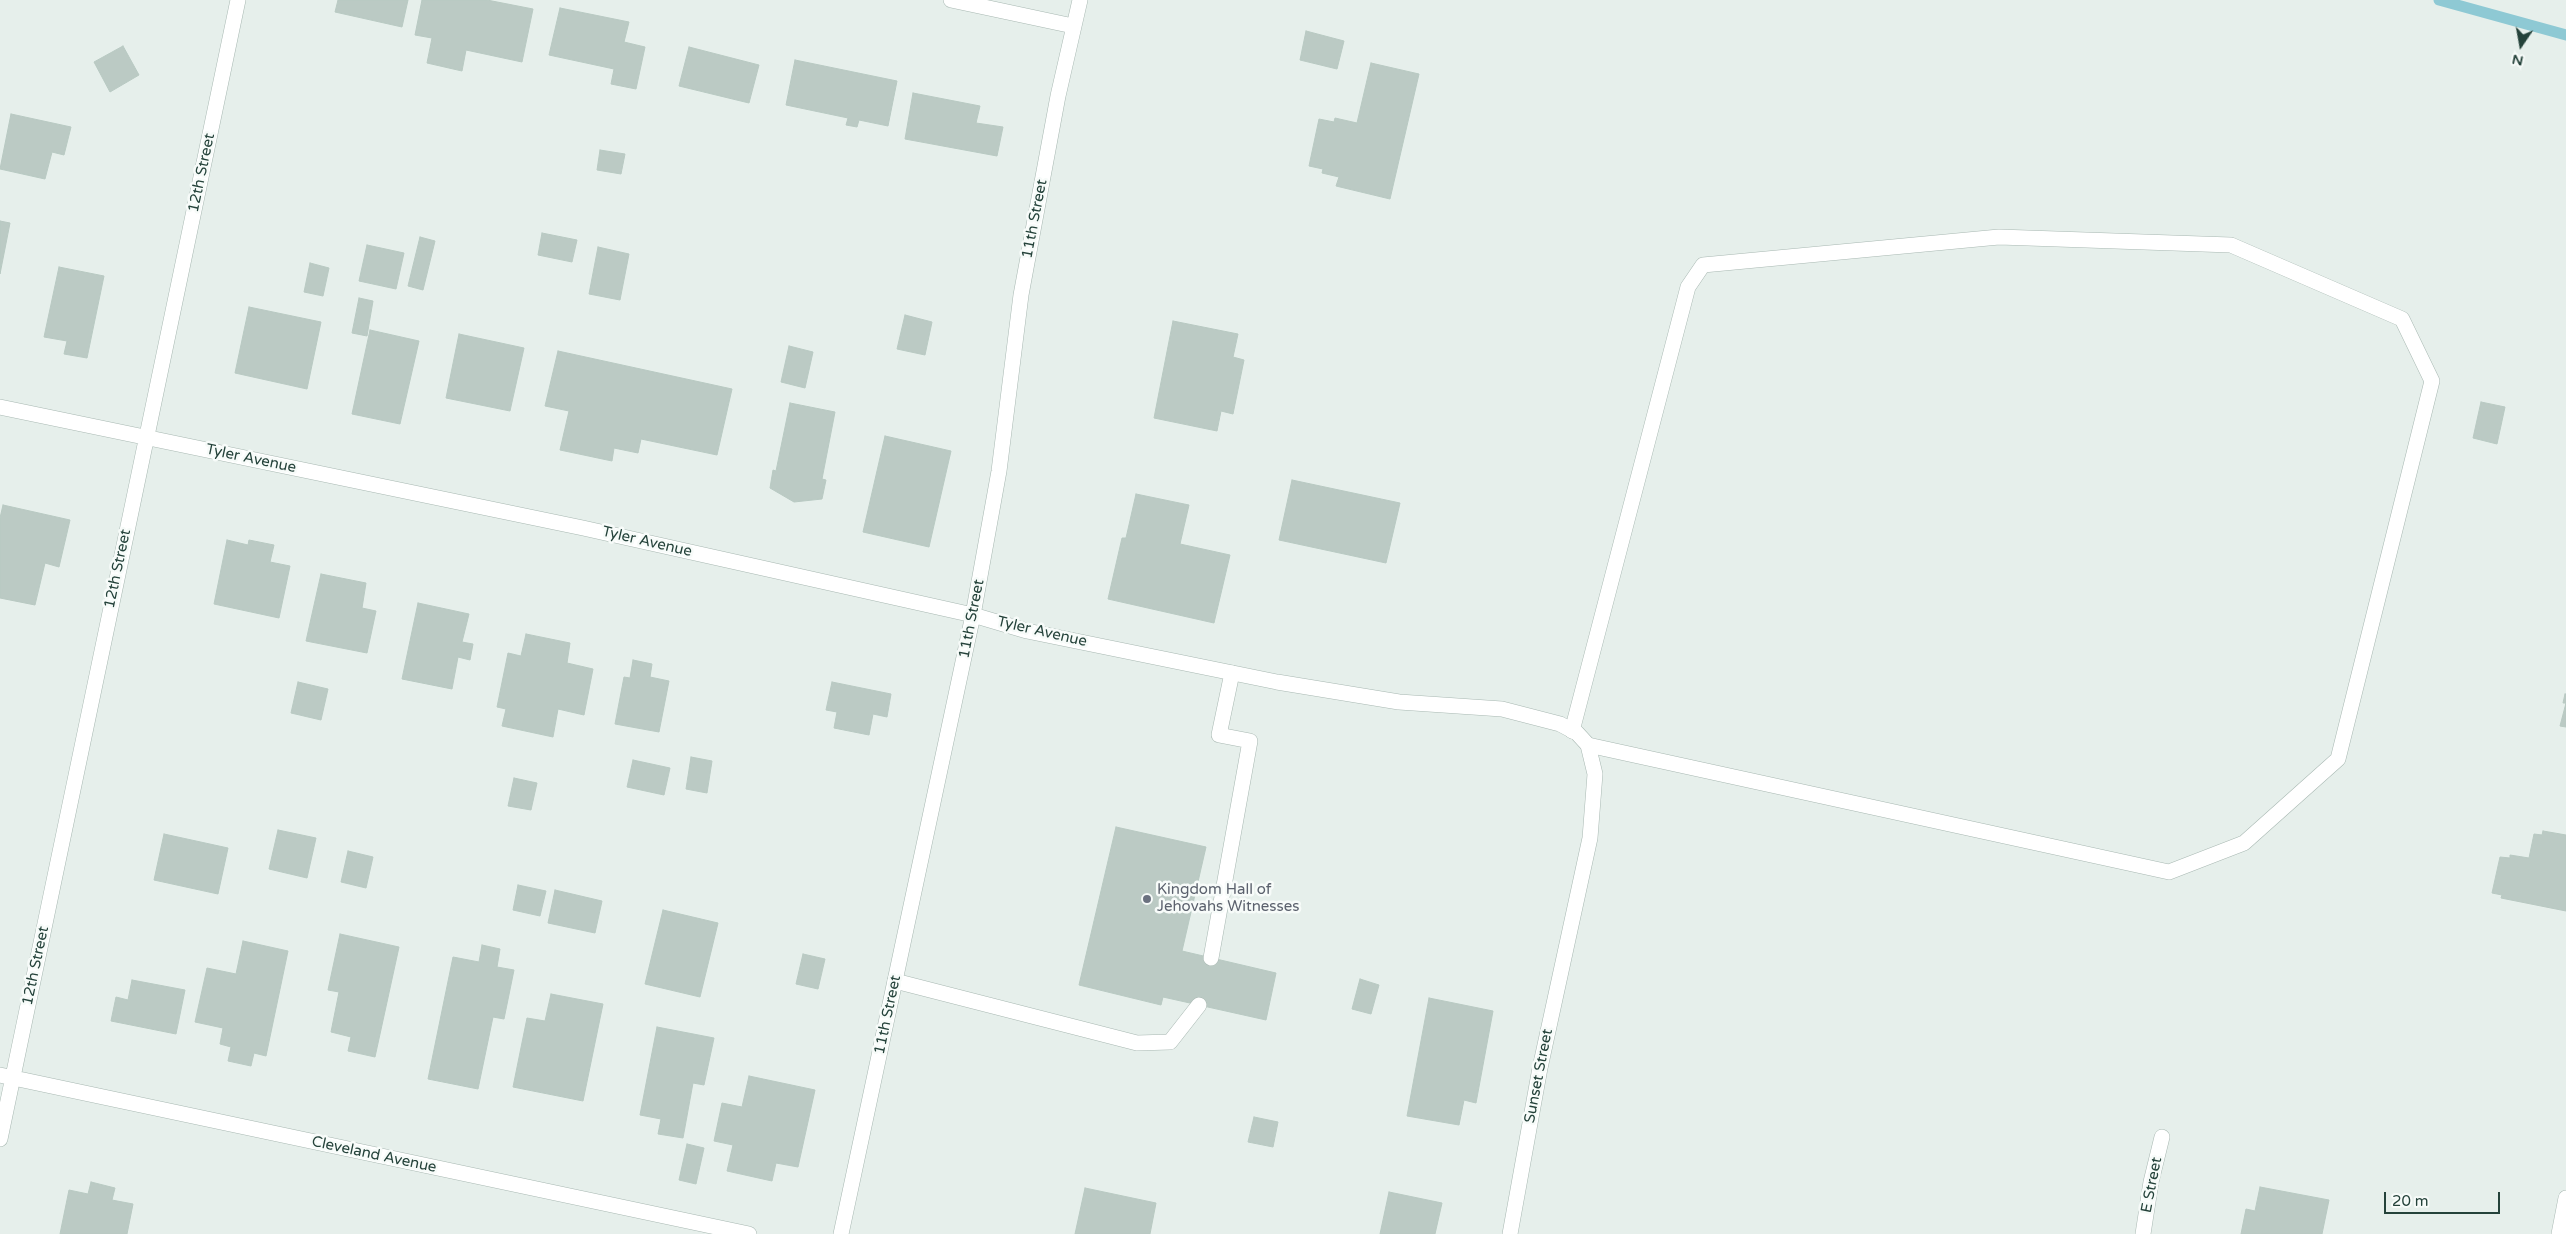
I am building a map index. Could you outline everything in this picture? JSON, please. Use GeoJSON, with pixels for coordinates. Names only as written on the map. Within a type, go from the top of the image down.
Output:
{"type":"FeatureCollection","features":[{"type":"Feature","properties":{"kind":"street","name":"12th Street"},"geometry":{"type":"LineString","coordinates":[[0,1139],[6,1077],[146,437],[238,0]]}},
{"type":"Feature","properties":{"kind":"street"},"geometry":{"type":"LineString","coordinates":[[951,0],[1074,26]]}},
{"type":"Feature","properties":{"kind":"street","name":"11th Street"},"geometry":{"type":"LineString","coordinates":[[841,1234],[973,615],[1000,471],[1021,295],[1058,96],[1080,0]]}},
{"type":"Feature","properties":{"kind":"street"},"geometry":{"type":"LineString","coordinates":[[1999,236],[2231,245],[2402,319],[2432,381],[2338,759],[2244,843],[2169,872],[1588,745],[1572,730],[1688,287],[1703,265],[1999,236]]}},
{"type":"Feature","properties":{"kind":"street","name":"Tyler Avenue"},"geometry":{"type":"LineString","coordinates":[[0,407],[583,528],[973,615],[1027,631],[1232,673],[1399,702],[1502,709],[1560,724],[1572,730]]}},
{"type":"Feature","properties":{"kind":"street"},"geometry":{"type":"LineString","coordinates":[[1211,958],[1250,741],[1218,735],[1232,673]]}},
{"type":"Feature","properties":{"kind":"street","name":"Sunset Street"},"geometry":{"type":"LineString","coordinates":[[1510,1234],[1540,1068],[1590,838],[1595,774],[1588,745]]}},
{"type":"Feature","properties":{"kind":"street"},"geometry":{"type":"LineString","coordinates":[[895,980],[1137,1042],[1170,1042],[1199,1005]]}},
{"type":"Feature","properties":{"kind":"street","name":"Cleveland Avenue"},"geometry":{"type":"LineString","coordinates":[[6,1077],[749,1234]]}},
{"type":"Feature","properties":{"kind":"street","name":"E Street"},"geometry":{"type":"LineString","coordinates":[[2143,1234],[2151,1182],[2162,1137]]}},
{"type":"Feature","properties":{"kind":"street"},"geometry":{"type":"LineString","coordinates":[[2558,1234],[2566,1198]]}},
{"type":"Feature","properties":{"kind":"building"},"geometry":{"type":"Polygon","coordinates":[[[338,0],[408,0],[402,27],[335,12],[338,0]]]}},
{"type":"Feature","properties":{"kind":"building"},"geometry":{"type":"Polygon","coordinates":[[[422,0],[487,0],[533,9],[522,62],[466,50],[462,71],[427,63],[432,38],[415,35],[422,0]]]}},
{"type":"Feature","properties":{"kind":"building"},"geometry":{"type":"Polygon","coordinates":[[[560,8],[629,22],[624,42],[645,47],[636,89],[611,84],[614,69],[549,55],[560,8]]]}},
{"type":"Feature","properties":{"kind":"building"},"geometry":{"type":"Polygon","coordinates":[[[1306,31],[1344,41],[1337,69],[1300,60],[1306,31]]]}},
{"type":"Feature","properties":{"kind":"building"},"geometry":{"type":"Polygon","coordinates":[[[123,46],[139,75],[110,92],[94,62],[123,46]]]}},
{"type":"Feature","properties":{"kind":"building"},"geometry":{"type":"Polygon","coordinates":[[[689,47],[759,65],[749,103],[679,86],[689,47]]]}},
{"type":"Feature","properties":{"kind":"building"},"geometry":{"type":"Polygon","coordinates":[[[795,60],[897,81],[888,126],[859,120],[857,127],[846,125],[848,118],[786,105],[795,60]]]}},
{"type":"Feature","properties":{"kind":"building"},"geometry":{"type":"Polygon","coordinates":[[[1371,63],[1419,74],[1390,199],[1336,186],[1339,177],[1322,173],[1323,169],[1309,166],[1319,119],[1334,122],[1335,118],[1357,123],[1371,63]]]}},
{"type":"Feature","properties":{"kind":"building"},"geometry":{"type":"Polygon","coordinates":[[[913,93],[980,106],[976,123],[1003,127],[997,156],[905,139],[913,93]]]}},
{"type":"Feature","properties":{"kind":"building"},"geometry":{"type":"Polygon","coordinates":[[[11,114],[71,127],[64,155],[52,152],[45,179],[0,169],[11,114]]]}},
{"type":"Feature","properties":{"kind":"building"},"geometry":{"type":"Polygon","coordinates":[[[600,150],[625,154],[621,174],[597,170],[600,150]]]}},
{"type":"Feature","properties":{"kind":"building"},"geometry":{"type":"Polygon","coordinates":[[[0,221],[10,223],[0,274],[0,221]]]}},
{"type":"Feature","properties":{"kind":"building"},"geometry":{"type":"Polygon","coordinates":[[[542,233],[577,240],[572,262],[538,255],[542,233]]]}},
{"type":"Feature","properties":{"kind":"building"},"geometry":{"type":"Polygon","coordinates":[[[420,237],[435,241],[423,290],[408,286],[420,237]]]}},
{"type":"Feature","properties":{"kind":"building"},"geometry":{"type":"Polygon","coordinates":[[[367,245],[404,253],[396,289],[359,281],[367,245]]]}},
{"type":"Feature","properties":{"kind":"building"},"geometry":{"type":"Polygon","coordinates":[[[598,247],[629,254],[620,300],[589,294],[598,247]]]}},
{"type":"Feature","properties":{"kind":"building"},"geometry":{"type":"Polygon","coordinates":[[[310,263],[329,268],[323,296],[304,292],[310,263]]]}},
{"type":"Feature","properties":{"kind":"building"},"geometry":{"type":"Polygon","coordinates":[[[59,267],[104,276],[87,358],[64,354],[67,341],[44,337],[59,267]]]}},
{"type":"Feature","properties":{"kind":"building"},"geometry":{"type":"Polygon","coordinates":[[[359,298],[373,301],[367,336],[352,333],[359,298]]]}},
{"type":"Feature","properties":{"kind":"building"},"geometry":{"type":"Polygon","coordinates":[[[249,307],[321,322],[307,389],[235,373],[249,307]]]}},
{"type":"Feature","properties":{"kind":"building"},"geometry":{"type":"Polygon","coordinates":[[[905,315],[932,322],[925,355],[897,349],[905,315]]]}},
{"type":"Feature","properties":{"kind":"building"},"geometry":{"type":"Polygon","coordinates":[[[1173,321],[1238,334],[1233,357],[1244,360],[1233,414],[1221,411],[1217,431],[1154,418],[1173,321]]]}},
{"type":"Feature","properties":{"kind":"building"},"geometry":{"type":"Polygon","coordinates":[[[370,330],[419,341],[400,424],[352,414],[370,330]]]}},
{"type":"Feature","properties":{"kind":"building"},"geometry":{"type":"Polygon","coordinates":[[[459,334],[524,348],[510,411],[446,398],[459,334]]]}},
{"type":"Feature","properties":{"kind":"building"},"geometry":{"type":"Polygon","coordinates":[[[789,346],[813,352],[805,388],[781,382],[789,346]]]}},
{"type":"Feature","properties":{"kind":"building"},"geometry":{"type":"Polygon","coordinates":[[[558,351],[732,389],[717,455],[641,439],[638,453],[614,448],[612,461],[560,450],[569,411],[545,406],[558,351]]]}},
{"type":"Feature","properties":{"kind":"building"},"geometry":{"type":"Polygon","coordinates":[[[2481,402],[2505,407],[2497,444],[2473,438],[2481,402]]]}},
{"type":"Feature","properties":{"kind":"building"},"geometry":{"type":"Polygon","coordinates":[[[790,403],[835,412],[822,479],[826,480],[822,499],[794,502],[770,488],[773,470],[776,471],[790,403]]]}},
{"type":"Feature","properties":{"kind":"building"},"geometry":{"type":"Polygon","coordinates":[[[885,436],[951,451],[929,547],[863,532],[885,436]]]}},
{"type":"Feature","properties":{"kind":"building"},"geometry":{"type":"Polygon","coordinates":[[[1292,480],[1400,503],[1386,563],[1279,540],[1292,480]]]}},
{"type":"Feature","properties":{"kind":"building"},"geometry":{"type":"Polygon","coordinates":[[[1136,494],[1189,505],[1180,544],[1230,555],[1214,623],[1108,599],[1122,538],[1126,538],[1136,494]]]}},
{"type":"Feature","properties":{"kind":"building"},"geometry":{"type":"Polygon","coordinates":[[[3,505],[70,520],[59,567],[45,563],[35,605],[0,598],[0,518],[3,505]]]}},
{"type":"Feature","properties":{"kind":"building"},"geometry":{"type":"Polygon","coordinates":[[[227,540],[248,545],[249,540],[274,545],[270,562],[290,566],[279,618],[214,604],[227,540]]]}},
{"type":"Feature","properties":{"kind":"building"},"geometry":{"type":"Polygon","coordinates":[[[321,574],[366,583],[362,608],[376,611],[367,653],[306,641],[321,574]]]}},
{"type":"Feature","properties":{"kind":"building"},"geometry":{"type":"Polygon","coordinates":[[[418,603],[469,614],[462,642],[473,644],[470,660],[458,657],[452,689],[402,679],[418,603]]]}},
{"type":"Feature","properties":{"kind":"building"},"geometry":{"type":"Polygon","coordinates":[[[526,634],[570,643],[567,663],[593,669],[584,715],[558,709],[553,737],[502,726],[506,709],[497,707],[508,653],[521,656],[526,634]]]}},
{"type":"Feature","properties":{"kind":"building"},"geometry":{"type":"Polygon","coordinates":[[[633,660],[652,664],[650,677],[669,681],[659,732],[615,724],[624,677],[630,678],[633,660]]]}},
{"type":"Feature","properties":{"kind":"building"},"geometry":{"type":"Polygon","coordinates":[[[298,682],[328,689],[321,720],[291,713],[298,682]]]}},
{"type":"Feature","properties":{"kind":"building"},"geometry":{"type":"Polygon","coordinates":[[[832,682],[891,694],[887,717],[873,714],[869,735],[834,728],[837,712],[826,710],[832,682]]]}},
{"type":"Feature","properties":{"kind":"building"},"geometry":{"type":"Polygon","coordinates":[[[2565,694],[2566,703],[2563,703],[2565,694]]]}},
{"type":"Feature","properties":{"kind":"building"},"geometry":{"type":"Polygon","coordinates":[[[2566,703],[2566,727],[2560,726],[2566,703]]]}},
{"type":"Feature","properties":{"kind":"building"},"geometry":{"type":"Polygon","coordinates":[[[691,757],[712,761],[707,793],[686,789],[691,757]]]}},
{"type":"Feature","properties":{"kind":"building"},"geometry":{"type":"Polygon","coordinates":[[[633,760],[670,768],[664,795],[627,787],[633,760]]]}},
{"type":"Feature","properties":{"kind":"building"},"geometry":{"type":"Polygon","coordinates":[[[514,778],[537,783],[531,810],[508,806],[514,778]]]}},
{"type":"Feature","properties":{"kind":"building","name":"Kingdom Hall of Jehovahs Witnesses"},"geometry":{"type":"Polygon","coordinates":[[[1116,827],[1206,847],[1182,951],[1276,973],[1266,1020],[1163,997],[1161,1005],[1079,985],[1116,827]]]}},
{"type":"Feature","properties":{"kind":"building"},"geometry":{"type":"Polygon","coordinates":[[[278,830],[316,838],[307,878],[269,869],[278,830]]]}},
{"type":"Feature","properties":{"kind":"building"},"geometry":{"type":"Polygon","coordinates":[[[2543,831],[2566,835],[2566,911],[2501,898],[2502,895],[2492,893],[2500,857],[2510,858],[2510,855],[2529,858],[2534,834],[2542,835],[2543,831]]]}},
{"type":"Feature","properties":{"kind":"building"},"geometry":{"type":"Polygon","coordinates":[[[164,834],[228,848],[218,894],[154,880],[164,834]]]}},
{"type":"Feature","properties":{"kind":"building"},"geometry":{"type":"Polygon","coordinates":[[[348,851],[373,857],[366,888],[341,882],[348,851]]]}},
{"type":"Feature","properties":{"kind":"building"},"geometry":{"type":"Polygon","coordinates":[[[518,885],[546,891],[540,916],[513,910],[518,885]]]}},
{"type":"Feature","properties":{"kind":"building"},"geometry":{"type":"Polygon","coordinates":[[[555,890],[602,901],[595,933],[548,923],[555,890]]]}},
{"type":"Feature","properties":{"kind":"building"},"geometry":{"type":"Polygon","coordinates":[[[663,910],[718,923],[700,997],[645,984],[663,910]]]}},
{"type":"Feature","properties":{"kind":"building"},"geometry":{"type":"Polygon","coordinates":[[[340,934],[399,947],[375,1057],[348,1051],[351,1037],[331,1032],[339,992],[328,990],[340,934]]]}},
{"type":"Feature","properties":{"kind":"building"},"geometry":{"type":"Polygon","coordinates":[[[243,941],[288,951],[266,1056],[254,1053],[251,1066],[228,1061],[231,1047],[220,1044],[223,1028],[195,1022],[207,968],[236,974],[243,941]]]}},
{"type":"Feature","properties":{"kind":"building"},"geometry":{"type":"Polygon","coordinates":[[[482,945],[500,949],[497,967],[514,970],[504,1019],[493,1017],[478,1089],[428,1079],[453,957],[479,962],[482,945]]]}},
{"type":"Feature","properties":{"kind":"building"},"geometry":{"type":"Polygon","coordinates":[[[803,954],[825,959],[818,989],[796,984],[803,954]]]}},
{"type":"Feature","properties":{"kind":"building"},"geometry":{"type":"Polygon","coordinates":[[[1360,979],[1379,985],[1371,1014],[1352,1009],[1360,979]]]}},
{"type":"Feature","properties":{"kind":"building"},"geometry":{"type":"Polygon","coordinates":[[[132,980],[185,990],[176,1034],[111,1021],[116,997],[128,1000],[132,980]]]}},
{"type":"Feature","properties":{"kind":"building"},"geometry":{"type":"Polygon","coordinates":[[[551,994],[603,1004],[583,1101],[513,1087],[527,1018],[545,1021],[551,994]]]}},
{"type":"Feature","properties":{"kind":"building"},"geometry":{"type":"Polygon","coordinates":[[[1429,998],[1493,1011],[1476,1103],[1464,1100],[1459,1125],[1407,1116],[1429,998]]]}},
{"type":"Feature","properties":{"kind":"building"},"geometry":{"type":"Polygon","coordinates":[[[657,1027],[714,1038],[704,1085],[693,1083],[683,1138],[658,1134],[661,1119],[640,1115],[657,1027]]]}},
{"type":"Feature","properties":{"kind":"building"},"geometry":{"type":"Polygon","coordinates":[[[749,1076],[815,1090],[798,1167],[776,1163],[772,1181],[727,1171],[733,1145],[714,1141],[722,1103],[742,1107],[749,1076]]]}},
{"type":"Feature","properties":{"kind":"building"},"geometry":{"type":"Polygon","coordinates":[[[1254,1117],[1278,1122],[1273,1147],[1248,1142],[1254,1117]]]}},
{"type":"Feature","properties":{"kind":"building"},"geometry":{"type":"Polygon","coordinates":[[[687,1144],[704,1148],[696,1184],[679,1180],[687,1144]]]}},
{"type":"Feature","properties":{"kind":"building"},"geometry":{"type":"Polygon","coordinates":[[[91,1182],[115,1188],[112,1200],[133,1204],[127,1234],[60,1234],[69,1190],[88,1194],[91,1182]]]}},
{"type":"Feature","properties":{"kind":"building"},"geometry":{"type":"Polygon","coordinates":[[[2260,1187],[2329,1200],[2322,1234],[2241,1234],[2246,1209],[2255,1211],[2260,1187]]]}},
{"type":"Feature","properties":{"kind":"building"},"geometry":{"type":"Polygon","coordinates":[[[1085,1188],[1156,1203],[1150,1234],[1075,1234],[1085,1188]]]}},
{"type":"Feature","properties":{"kind":"building"},"geometry":{"type":"Polygon","coordinates":[[[1389,1192],[1442,1203],[1435,1234],[1380,1234],[1389,1192]]]}},
{"type":"Feature","properties":{"kind":"waterway"},"geometry":{"type":"LineString","coordinates":[[2439,0],[2566,35]]}},
{"type":"Feature","properties":{"kind":"place","name":"Kingdom Hall of Jehovahs Witnesses"},"geometry":{"type":"Point","coordinates":[1147,899]}}]}
